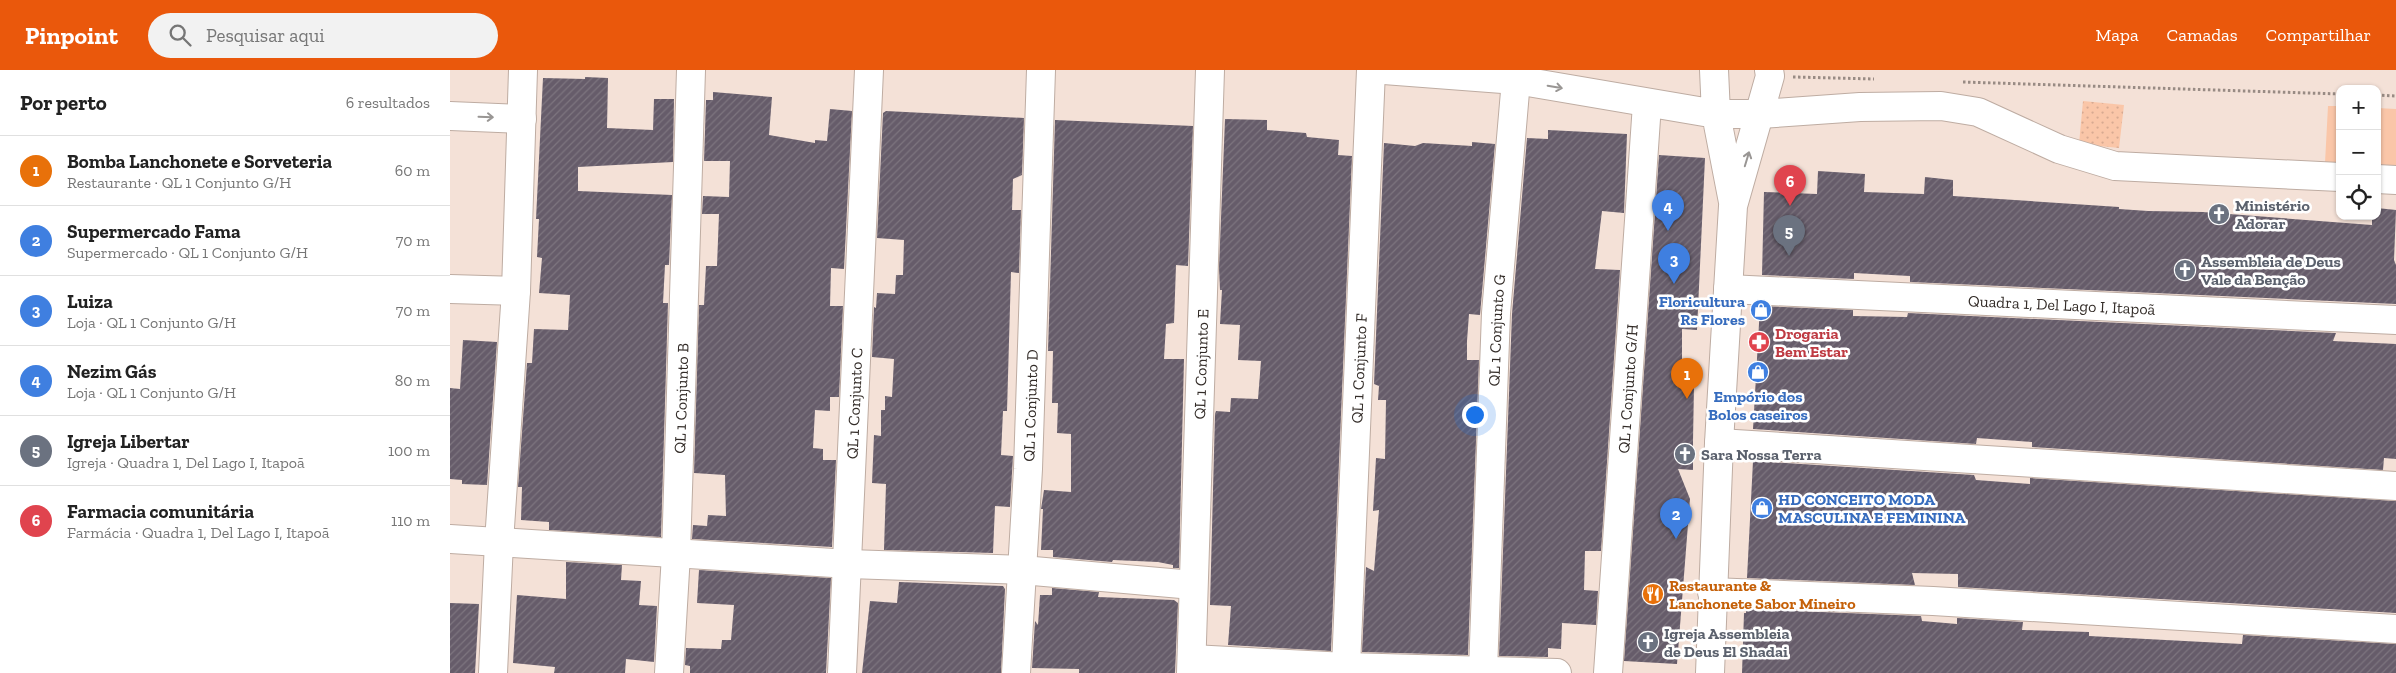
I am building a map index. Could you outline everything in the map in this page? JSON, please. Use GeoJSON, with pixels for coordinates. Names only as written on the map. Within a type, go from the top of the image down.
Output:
{"type":"FeatureCollection","features":[{"type":"Feature","properties":{"kind":"street"},"geometry":{"type":"LineString","coordinates":[[493,673],[499,542],[516,291],[523,70]]}},
{"type":"Feature","properties":{"kind":"street","name":"QL 1 Conjunto B"},"geometry":{"type":"LineString","coordinates":[[669,673],[676,554],[691,70]]}},
{"type":"Feature","properties":{"kind":"street","name":"QL 1 Conjunto C"},"geometry":{"type":"LineString","coordinates":[[842,673],[849,564],[869,70]]}},
{"type":"Feature","properties":{"kind":"street","name":"QL 1 Conjunto D"},"geometry":{"type":"LineString","coordinates":[[1016,673],[1028,469],[1041,70]]}},
{"type":"Feature","properties":{"kind":"street","name":"QL 1 Conjunto E"},"geometry":{"type":"LineString","coordinates":[[1191,666],[1210,70]]}},
{"type":"Feature","properties":{"kind":"street","name":"QL 1 Conjunto F"},"geometry":{"type":"LineString","coordinates":[[1346,667],[1371,70]]}},
{"type":"Feature","properties":{"kind":"street"},"geometry":{"type":"LineString","coordinates":[[1384,70],[1516,80],[1647,104],[1716,114],[1760,114],[1860,108],[1941,106],[1978,112],[2059,149],[2115,166],[2336,177]]}},
{"type":"Feature","properties":{"kind":"street"},"geometry":{"type":"LineString","coordinates":[[1714,70],[1716,114],[1733,206]]}},
{"type":"Feature","properties":{"kind":"street"},"geometry":{"type":"LineString","coordinates":[[1710,673],[1719,444],[1733,206],[1760,114],[1770,76],[1769,70]]}},
{"type":"Feature","properties":{"kind":"street","name":"QL 1 Conjunto G"},"geometry":{"type":"LineString","coordinates":[[1483,671],[1496,313],[1516,80]]}},
{"type":"Feature","properties":{"kind":"street","name":"QL 1 Conjunto G/H"},"geometry":{"type":"LineString","coordinates":[[1608,673],[1647,104]]}},
{"type":"Feature","properties":{"kind":"street"},"geometry":{"type":"LineString","coordinates":[[450,116],[522,119]]}},
{"type":"Feature","properties":{"kind":"street"},"geometry":{"type":"LineString","coordinates":[[2381,179],[2396,180]]}},
{"type":"Feature","properties":{"kind":"street"},"geometry":{"type":"LineString","coordinates":[[450,289],[516,291]]}},
{"type":"Feature","properties":{"kind":"street","name":"Quadra 1, Del Lago I, Itapoã"},"geometry":{"type":"LineString","coordinates":[[1728,289],[2396,320]]}},
{"type":"Feature","properties":{"kind":"street"},"geometry":{"type":"LineString","coordinates":[[1719,444],[2396,486]]}},
{"type":"Feature","properties":{"kind":"street"},"geometry":{"type":"LineString","coordinates":[[450,539],[849,564],[1022,570],[1193,585]]}},
{"type":"Feature","properties":{"kind":"street"},"geometry":{"type":"LineString","coordinates":[[1712,592],[1933,601],[2396,629]]}},
{"type":"Feature","properties":{"kind":"street"},"geometry":{"type":"LineString","coordinates":[[1191,666],[1346,667],[1557,673]]}},
{"type":"Feature","properties":{"kind":"path"},"geometry":{"type":"LineString","coordinates":[[2381,95],[2396,96]]}},
{"type":"Feature","properties":{"kind":"shaded area"},"geometry":{"type":"Polygon","coordinates":[[[2083,101],[2124,105],[2119,148],[2079,144],[2083,101]]]}},
{"type":"Feature","properties":{"kind":"shaded area"},"geometry":{"type":"Polygon","coordinates":[[[2328,106],[2336,106],[2336,164],[2325,163],[2328,106]]]}},
{"type":"Feature","properties":{"kind":"shaded area"},"geometry":{"type":"Polygon","coordinates":[[[2381,108],[2396,109],[2396,167],[2381,166],[2381,108]]]}},
{"type":"Feature","properties":{"kind":"building"},"geometry":{"type":"Polygon","coordinates":[[[585,77],[608,78],[607,128],[653,130],[654,99],[674,99],[673,162],[578,167],[578,191],[672,195],[669,265],[665,265],[663,303],[668,303],[661,537],[549,530],[549,522],[521,520],[522,487],[518,487],[527,363],[532,363],[534,329],[568,330],[570,295],[539,293],[542,258],[537,257],[539,219],[536,219],[543,78],[585,79],[585,77]]]}},
{"type":"Feature","properties":{"kind":"building"},"geometry":{"type":"Polygon","coordinates":[[[713,92],[772,97],[769,135],[815,143],[815,140],[827,141],[830,109],[852,111],[844,269],[831,268],[830,306],[843,306],[839,397],[830,397],[830,411],[815,410],[813,448],[823,449],[823,460],[836,460],[832,547],[692,539],[693,525],[707,526],[708,515],[726,516],[725,475],[694,473],[699,305],[704,305],[706,266],[717,266],[719,214],[702,214],[703,196],[729,197],[730,161],[704,161],[706,100],[713,100],[713,92]]]}},
{"type":"Feature","properties":{"kind":"building"},"geometry":{"type":"Polygon","coordinates":[[[886,111],[1024,118],[1022,175],[1013,179],[1012,210],[1021,210],[1019,273],[1011,272],[1007,411],[1003,411],[1001,455],[1013,456],[1010,507],[995,506],[993,553],[884,550],[886,484],[872,483],[874,435],[881,436],[881,410],[885,410],[885,396],[892,397],[894,359],[872,357],[874,307],[876,308],[877,293],[895,294],[896,275],[903,275],[904,240],[877,238],[883,113],[886,111]]]}},
{"type":"Feature","properties":{"kind":"building"},"geometry":{"type":"Polygon","coordinates":[[[1225,119],[1267,120],[1267,130],[1306,133],[1307,137],[1339,140],[1338,155],[1352,156],[1331,651],[1228,645],[1231,606],[1210,605],[1215,414],[1216,411],[1230,412],[1231,398],[1258,399],[1261,361],[1238,360],[1240,325],[1220,324],[1222,290],[1220,290],[1219,268],[1225,119]]]}},
{"type":"Feature","properties":{"kind":"building"},"geometry":{"type":"Polygon","coordinates":[[[1055,120],[1193,126],[1188,266],[1176,265],[1174,323],[1166,324],[1164,359],[1184,359],[1179,568],[1173,568],[1173,565],[1158,562],[1113,560],[1112,562],[1053,557],[1053,550],[1041,550],[1043,509],[1041,509],[1044,490],[1071,492],[1071,434],[1057,433],[1058,403],[1052,403],[1053,351],[1048,351],[1055,120]]]}},
{"type":"Feature","properties":{"kind":"building"},"geometry":{"type":"Polygon","coordinates":[[[1548,130],[1627,134],[1624,213],[1602,211],[1595,269],[1620,270],[1601,551],[1585,551],[1584,590],[1598,591],[1596,625],[1562,623],[1561,649],[1548,648],[1548,657],[1499,656],[1512,314],[1527,138],[1548,139],[1548,130]]]}},
{"type":"Feature","properties":{"kind":"building"},"geometry":{"type":"Polygon","coordinates":[[[1472,142],[1495,144],[1480,315],[1469,314],[1467,341],[1467,360],[1479,360],[1468,655],[1362,652],[1366,567],[1374,571],[1379,510],[1373,511],[1376,458],[1385,459],[1386,400],[1378,400],[1379,386],[1374,384],[1384,143],[1415,146],[1423,143],[1472,146],[1472,142]]]}},
{"type":"Feature","properties":{"kind":"building"},"geometry":{"type":"Polygon","coordinates":[[[1659,155],[1705,158],[1697,330],[1682,329],[1682,385],[1694,385],[1693,470],[1678,469],[1690,499],[1677,664],[1624,661],[1659,155]]]}},
{"type":"Feature","properties":{"kind":"building"},"geometry":{"type":"Polygon","coordinates":[[[1818,171],[1865,174],[1864,192],[1924,194],[1925,177],[1953,180],[1953,196],[2119,207],[2119,209],[2203,212],[2372,225],[2372,220],[2381,220],[2381,208],[2396,210],[2394,260],[2396,265],[2396,304],[1910,282],[1910,276],[1854,273],[1854,279],[1762,275],[1764,192],[1817,194],[1818,171]]]}},
{"type":"Feature","properties":{"kind":"building"},"geometry":{"type":"Polygon","coordinates":[[[1760,306],[1853,310],[1853,316],[1907,317],[1908,313],[2336,333],[2333,341],[2396,344],[2396,459],[2384,458],[2383,470],[2032,447],[2032,442],[1977,438],[1976,444],[1753,429],[1760,306]]]}},
{"type":"Feature","properties":{"kind":"building"},"geometry":{"type":"Polygon","coordinates":[[[463,340],[497,342],[487,485],[462,484],[462,480],[450,479],[450,388],[460,389],[463,340]]]}},
{"type":"Feature","properties":{"kind":"building"},"geometry":{"type":"Polygon","coordinates":[[[1753,461],[1974,475],[1976,480],[2030,484],[2030,478],[2396,501],[2396,613],[1958,587],[1958,574],[1912,573],[1915,585],[1747,578],[1753,461]]]}},
{"type":"Feature","properties":{"kind":"building"},"geometry":{"type":"Polygon","coordinates":[[[566,562],[622,565],[621,580],[641,581],[639,605],[657,606],[654,662],[626,659],[625,673],[554,673],[555,667],[513,663],[517,595],[566,599],[566,562]]]}},
{"type":"Feature","properties":{"kind":"building"},"geometry":{"type":"Polygon","coordinates":[[[699,570],[831,578],[826,673],[690,673],[690,666],[685,665],[686,648],[721,649],[722,640],[731,640],[734,605],[697,603],[699,570]]]}},
{"type":"Feature","properties":{"kind":"building"},"geometry":{"type":"Polygon","coordinates":[[[899,582],[1003,586],[1005,589],[1001,673],[862,673],[870,601],[897,603],[899,582]]]}},
{"type":"Feature","properties":{"kind":"building"},"geometry":{"type":"Polygon","coordinates":[[[1052,588],[1099,592],[1098,597],[1174,600],[1178,603],[1175,673],[1079,673],[1079,669],[1032,668],[1035,621],[1038,625],[1040,595],[1052,595],[1052,588]]]}},
{"type":"Feature","properties":{"kind":"building"},"geometry":{"type":"Polygon","coordinates":[[[450,603],[479,604],[475,673],[450,673],[450,603]]]}},
{"type":"Feature","properties":{"kind":"building"},"geometry":{"type":"Polygon","coordinates":[[[1746,609],[1921,616],[1922,621],[1957,624],[1957,618],[2023,622],[2022,630],[2089,632],[2089,636],[2242,644],[2243,635],[2396,644],[2396,673],[1742,673],[1744,613],[1746,613],[1746,609]]]}},
{"type":"Feature","properties":{"kind":"place","name":"Farmacia comunitária"},"geometry":{"type":"Point","coordinates":[1790,206]}},
{"type":"Feature","properties":{"kind":"place","name":"Ministério Adorar"},"geometry":{"type":"Point","coordinates":[2219,214]}},
{"type":"Feature","properties":{"kind":"place","name":"Nezim Gás"},"geometry":{"type":"Point","coordinates":[1668,231]}},
{"type":"Feature","properties":{"kind":"place","name":"Igreja Libertar"},"geometry":{"type":"Point","coordinates":[1789,256]}},
{"type":"Feature","properties":{"kind":"place","name":"Assembleia de Deus Vale da Benção"},"geometry":{"type":"Point","coordinates":[2185,270]}},
{"type":"Feature","properties":{"kind":"place","name":"Luiza"},"geometry":{"type":"Point","coordinates":[1674,284]}},
{"type":"Feature","properties":{"kind":"place","name":"Floricultura Rs Flores"},"geometry":{"type":"Point","coordinates":[1761,310]}},
{"type":"Feature","properties":{"kind":"place","name":"Drogaria Bem Estar"},"geometry":{"type":"Point","coordinates":[1759,342]}},
{"type":"Feature","properties":{"kind":"place","name":"Empório dos Bolos caseiros"},"geometry":{"type":"Point","coordinates":[1758,372]}},
{"type":"Feature","properties":{"kind":"place","name":"Bomba Lanchonete e Sorveteria"},"geometry":{"type":"Point","coordinates":[1687,399]}},
{"type":"Feature","properties":{"kind":"place","name":"Sara Nossa Terra"},"geometry":{"type":"Point","coordinates":[1685,454]}},
{"type":"Feature","properties":{"kind":"place","name":"HD CONCEITO MODA MASCULINA E FEMININA"},"geometry":{"type":"Point","coordinates":[1762,508]}},
{"type":"Feature","properties":{"kind":"place","name":"Supermercado Fama"},"geometry":{"type":"Point","coordinates":[1676,539]}},
{"type":"Feature","properties":{"kind":"place","name":"Restaurante & Lanchonete Sabor Mineiro"},"geometry":{"type":"Point","coordinates":[1653,594]}},
{"type":"Feature","properties":{"kind":"place","name":"Igreja Assembleia de Deus El Shadai"},"geometry":{"type":"Point","coordinates":[1648,642]}}]}
